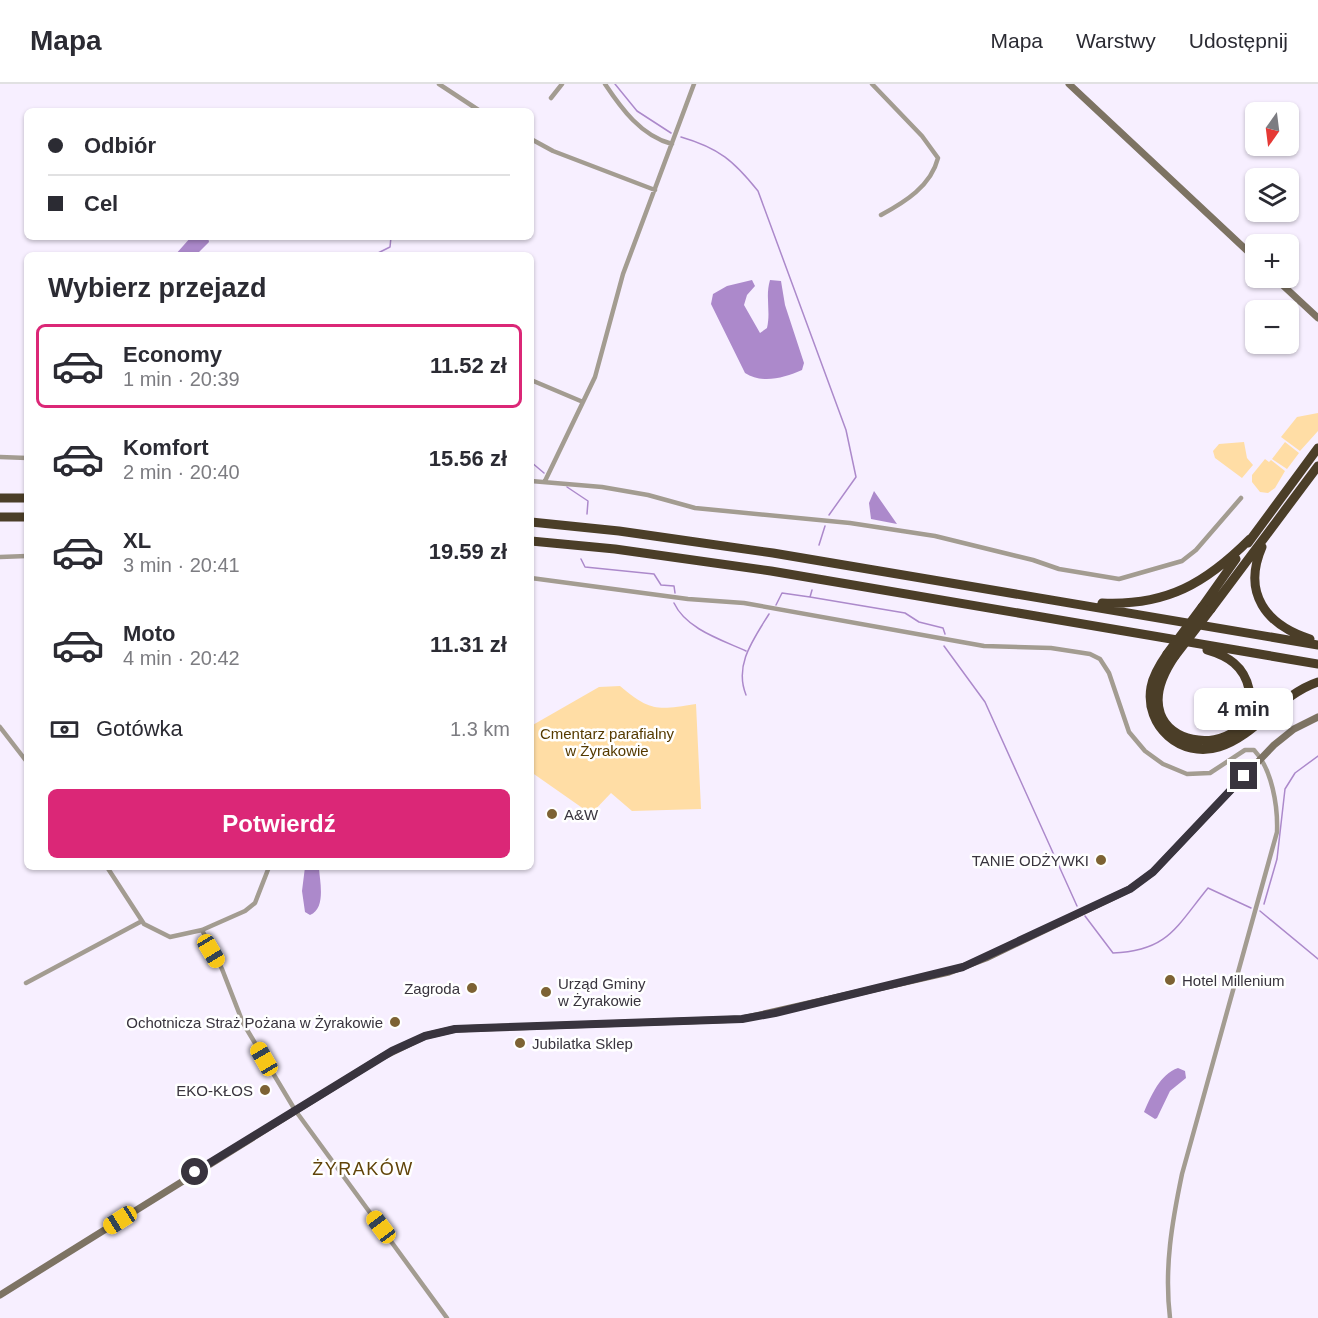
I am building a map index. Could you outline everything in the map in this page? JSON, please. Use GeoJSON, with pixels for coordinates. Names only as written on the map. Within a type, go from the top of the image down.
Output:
{"type":"FeatureCollection","features":[{"type":"Feature","properties":{"kind":"highway"},"geometry":{"type":"LineString","coordinates":[[1206,608],[1251,539],[1318,448]]}},
{"type":"Feature","properties":{"kind":"highway"},"geometry":{"type":"LineString","coordinates":[[1318,466],[1171,655],[1152,681],[1150,694],[1153,713],[1168,736],[1191,748],[1211,749],[1229,743],[1292,695],[1318,682]]}},
{"type":"Feature","properties":{"kind":"highway"},"geometry":{"type":"LineString","coordinates":[[0,498],[24,498]]}},
{"type":"Feature","properties":{"kind":"highway"},"geometry":{"type":"LineString","coordinates":[[0,517],[24,517]]}},
{"type":"Feature","properties":{"kind":"highway"},"geometry":{"type":"LineString","coordinates":[[534,522],[619,531],[773,553],[1318,644]]}},
{"type":"Feature","properties":{"kind":"highway"},"geometry":{"type":"LineString","coordinates":[[1274,525],[1256,562],[1254,578],[1258,597],[1267,614],[1283,628],[1318,644]]}},
{"type":"Feature","properties":{"kind":"highway"},"geometry":{"type":"LineString","coordinates":[[1065,602],[1128,603],[1166,596],[1213,573],[1251,539]]}},
{"type":"Feature","properties":{"kind":"highway"},"geometry":{"type":"LineString","coordinates":[[534,541],[760,570],[1318,664]]}},
{"type":"Feature","properties":{"kind":"highway"},"geometry":{"type":"LineString","coordinates":[[1171,639],[1218,653],[1233,661],[1241,669],[1249,688],[1249,700],[1243,719],[1233,732],[1216,740],[1195,741],[1178,734],[1168,725],[1161,713],[1158,695],[1171,655]]}},
{"type":"Feature","properties":{"kind":"street"},"geometry":{"type":"LineString","coordinates":[[439,84],[475,108]]}},
{"type":"Feature","properties":{"kind":"street"},"geometry":{"type":"LineString","coordinates":[[551,98],[562,84]]}},
{"type":"Feature","properties":{"kind":"street"},"geometry":{"type":"LineString","coordinates":[[604,84],[628,117],[662,141],[672,144]]}},
{"type":"Feature","properties":{"kind":"street"},"geometry":{"type":"LineString","coordinates":[[545,481],[603,354],[623,274],[694,84]]}},
{"type":"Feature","properties":{"kind":"street"},"geometry":{"type":"LineString","coordinates":[[872,84],[922,136],[938,158],[935,172],[923,186],[881,215]]}},
{"type":"Feature","properties":{"kind":"street"},"geometry":{"type":"LineString","coordinates":[[1069,84],[1245,249]]}},
{"type":"Feature","properties":{"kind":"street"},"geometry":{"type":"LineString","coordinates":[[534,141],[553,151],[655,190]]}},
{"type":"Feature","properties":{"kind":"street"},"geometry":{"type":"LineString","coordinates":[[1286,288],[1318,318]]}},
{"type":"Feature","properties":{"kind":"street"},"geometry":{"type":"LineString","coordinates":[[534,381],[583,402]]}},
{"type":"Feature","properties":{"kind":"street"},"geometry":{"type":"LineString","coordinates":[[0,457],[24,458]]}},
{"type":"Feature","properties":{"kind":"street"},"geometry":{"type":"LineString","coordinates":[[534,481],[648,495],[695,508],[850,524],[935,536],[1033,560],[1059,569],[1119,579],[1172,565],[1191,555],[1241,498]]}},
{"type":"Feature","properties":{"kind":"street"},"geometry":{"type":"LineString","coordinates":[[0,557],[24,556]]}},
{"type":"Feature","properties":{"kind":"street"},"geometry":{"type":"LineString","coordinates":[[534,578],[688,599],[744,603],[984,646],[1051,648],[1090,654],[1100,659],[1109,673],[1129,732],[1145,751],[1163,764],[1187,774],[1202,774],[1216,771],[1245,750],[1254,750],[1262,758],[1273,794],[1277,831],[1176,1202],[1168,1258],[1170,1318]]}},
{"type":"Feature","properties":{"kind":"street"},"geometry":{"type":"LineString","coordinates":[[0,1295],[382,1056],[433,1034],[481,1028],[742,1019],[963,967],[1130,889],[1153,872],[1262,758],[1288,734],[1318,717]]}},
{"type":"Feature","properties":{"kind":"street"},"geometry":{"type":"LineString","coordinates":[[0,727],[24,758]]}},
{"type":"Feature","properties":{"kind":"street"},"geometry":{"type":"LineString","coordinates":[[109,870],[142,921],[170,937],[202,930],[245,911],[255,903],[268,870]]}},
{"type":"Feature","properties":{"kind":"street"},"geometry":{"type":"LineString","coordinates":[[26,983],[142,921]]}},
{"type":"Feature","properties":{"kind":"street"},"geometry":{"type":"LineString","coordinates":[[202,930],[222,969],[243,1023],[295,1110],[447,1318]]}},
{"type":"Feature","properties":{"kind":"green space"},"geometry":{"type":"Polygon","coordinates":[[[1318,413],[1318,431],[1300,451],[1281,437],[1297,417],[1318,413]]]}},
{"type":"Feature","properties":{"kind":"green space"},"geometry":{"type":"Polygon","coordinates":[[[1244,442],[1247,458],[1253,465],[1242,478],[1215,458],[1213,451],[1219,444],[1244,442]]]}},
{"type":"Feature","properties":{"kind":"green space"},"geometry":{"type":"Polygon","coordinates":[[[1285,442],[1299,453],[1287,469],[1272,459],[1285,442]]]}},
{"type":"Feature","properties":{"kind":"green space"},"geometry":{"type":"Polygon","coordinates":[[[1265,459],[1269,462],[1271,460],[1285,471],[1275,488],[1268,493],[1260,492],[1252,482],[1252,475],[1265,459]]]}},
{"type":"Feature","properties":{"kind":"green space","name":"Cmentarz parafialny w Żyrakowie"},"geometry":{"type":"Polygon","coordinates":[[[620,686],[639,701],[655,707],[696,704],[701,809],[632,811],[611,793],[591,814],[534,774],[534,724],[599,687],[620,686]]]}},
{"type":"Feature","properties":{"kind":"shaded area"},"geometry":{"type":"Polygon","coordinates":[[[188,240],[209,240],[199,252],[178,252],[188,240]]]}},
{"type":"Feature","properties":{"kind":"shaded area"},"geometry":{"type":"Polygon","coordinates":[[[752,280],[755,286],[747,295],[744,305],[760,333],[767,328],[770,280],[781,281],[785,305],[804,363],[802,370],[773,379],[759,378],[745,373],[711,304],[713,294],[727,286],[752,280]]]}},
{"type":"Feature","properties":{"kind":"shaded area"},"geometry":{"type":"Polygon","coordinates":[[[874,491],[897,524],[871,519],[869,503],[874,491]]]}},
{"type":"Feature","properties":{"kind":"shaded area"},"geometry":{"type":"Polygon","coordinates":[[[305,870],[319,870],[320,901],[315,912],[310,915],[305,912],[302,891],[305,870]]]}},
{"type":"Feature","properties":{"kind":"shaded area"},"geometry":{"type":"Polygon","coordinates":[[[1178,1068],[1185,1071],[1186,1078],[1170,1091],[1155,1119],[1144,1112],[1161,1080],[1178,1068]]]}},
{"type":"Feature","properties":{"kind":"waterway"},"geometry":{"type":"LineString","coordinates":[[615,84],[637,111],[671,133]]}},
{"type":"Feature","properties":{"kind":"waterway"},"geometry":{"type":"LineString","coordinates":[[681,137],[706,146],[725,157],[758,191],[846,430],[856,477],[829,515]]}},
{"type":"Feature","properties":{"kind":"waterway"},"geometry":{"type":"LineString","coordinates":[[380,252],[390,247],[391,240]]}},
{"type":"Feature","properties":{"kind":"waterway"},"geometry":{"type":"LineString","coordinates":[[534,465],[544,473]]}},
{"type":"Feature","properties":{"kind":"waterway"},"geometry":{"type":"LineString","coordinates":[[567,487],[588,501],[587,514]]}},
{"type":"Feature","properties":{"kind":"waterway"},"geometry":{"type":"LineString","coordinates":[[819,545],[825,526]]}},
{"type":"Feature","properties":{"kind":"waterway"},"geometry":{"type":"LineString","coordinates":[[581,559],[585,567],[654,574],[661,585],[674,586],[675,593]]}},
{"type":"Feature","properties":{"kind":"waterway"},"geometry":{"type":"LineString","coordinates":[[776,605],[782,593],[810,597],[812,590]]}},
{"type":"Feature","properties":{"kind":"waterway"},"geometry":{"type":"LineString","coordinates":[[810,597],[905,613],[919,622],[943,628],[945,634]]}},
{"type":"Feature","properties":{"kind":"waterway"},"geometry":{"type":"LineString","coordinates":[[674,603],[687,620],[696,627],[746,651]]}},
{"type":"Feature","properties":{"kind":"waterway"},"geometry":{"type":"LineString","coordinates":[[746,695],[742,673],[744,663],[752,643],[769,614]]}},
{"type":"Feature","properties":{"kind":"waterway"},"geometry":{"type":"LineString","coordinates":[[944,646],[985,702],[1077,906]]}},
{"type":"Feature","properties":{"kind":"waterway"},"geometry":{"type":"LineString","coordinates":[[1264,904],[1277,859],[1285,789],[1295,773],[1318,756]]}},
{"type":"Feature","properties":{"kind":"waterway"},"geometry":{"type":"LineString","coordinates":[[1085,916],[1113,953],[1132,951],[1159,942],[1178,925],[1208,888],[1251,908]]}},
{"type":"Feature","properties":{"kind":"waterway"},"geometry":{"type":"LineString","coordinates":[[1260,911],[1318,959]]}},
{"type":"Feature","properties":{"kind":"place","name":"A&W"},"geometry":{"type":"Point","coordinates":[552,814]}},
{"type":"Feature","properties":{"kind":"place","name":"TANIE ODŻYWKI"},"geometry":{"type":"Point","coordinates":[1101,860]}},
{"type":"Feature","properties":{"kind":"place","name":"Hotel Millenium"},"geometry":{"type":"Point","coordinates":[1170,980]}},
{"type":"Feature","properties":{"kind":"place","name":"Zagroda"},"geometry":{"type":"Point","coordinates":[472,988]}},
{"type":"Feature","properties":{"kind":"place","name":"Urząd Gminy w Żyrakowie"},"geometry":{"type":"Point","coordinates":[546,992]}},
{"type":"Feature","properties":{"kind":"place","name":"Ochotnicza Straż Pożana w Żyrakowie"},"geometry":{"type":"Point","coordinates":[395,1022]}},
{"type":"Feature","properties":{"kind":"place","name":"Jubilatka Sklep"},"geometry":{"type":"Point","coordinates":[520,1043]}},
{"type":"Feature","properties":{"kind":"place","name":"EKO-KŁOS"},"geometry":{"type":"Point","coordinates":[265,1090]}},
{"type":"Feature","properties":{"kind":"district","name":"ŻYRAKÓW"},"geometry":{"type":"Point","coordinates":[363,1169]}},
{"type":"Feature","properties":{"kind":"route"},"geometry":{"type":"LineString","coordinates":[[195,1172],[382,1056],[425,1036],[455,1029],[742,1019],[963,967],[1130,889],[1153,872],[1244,776]]}}]}
